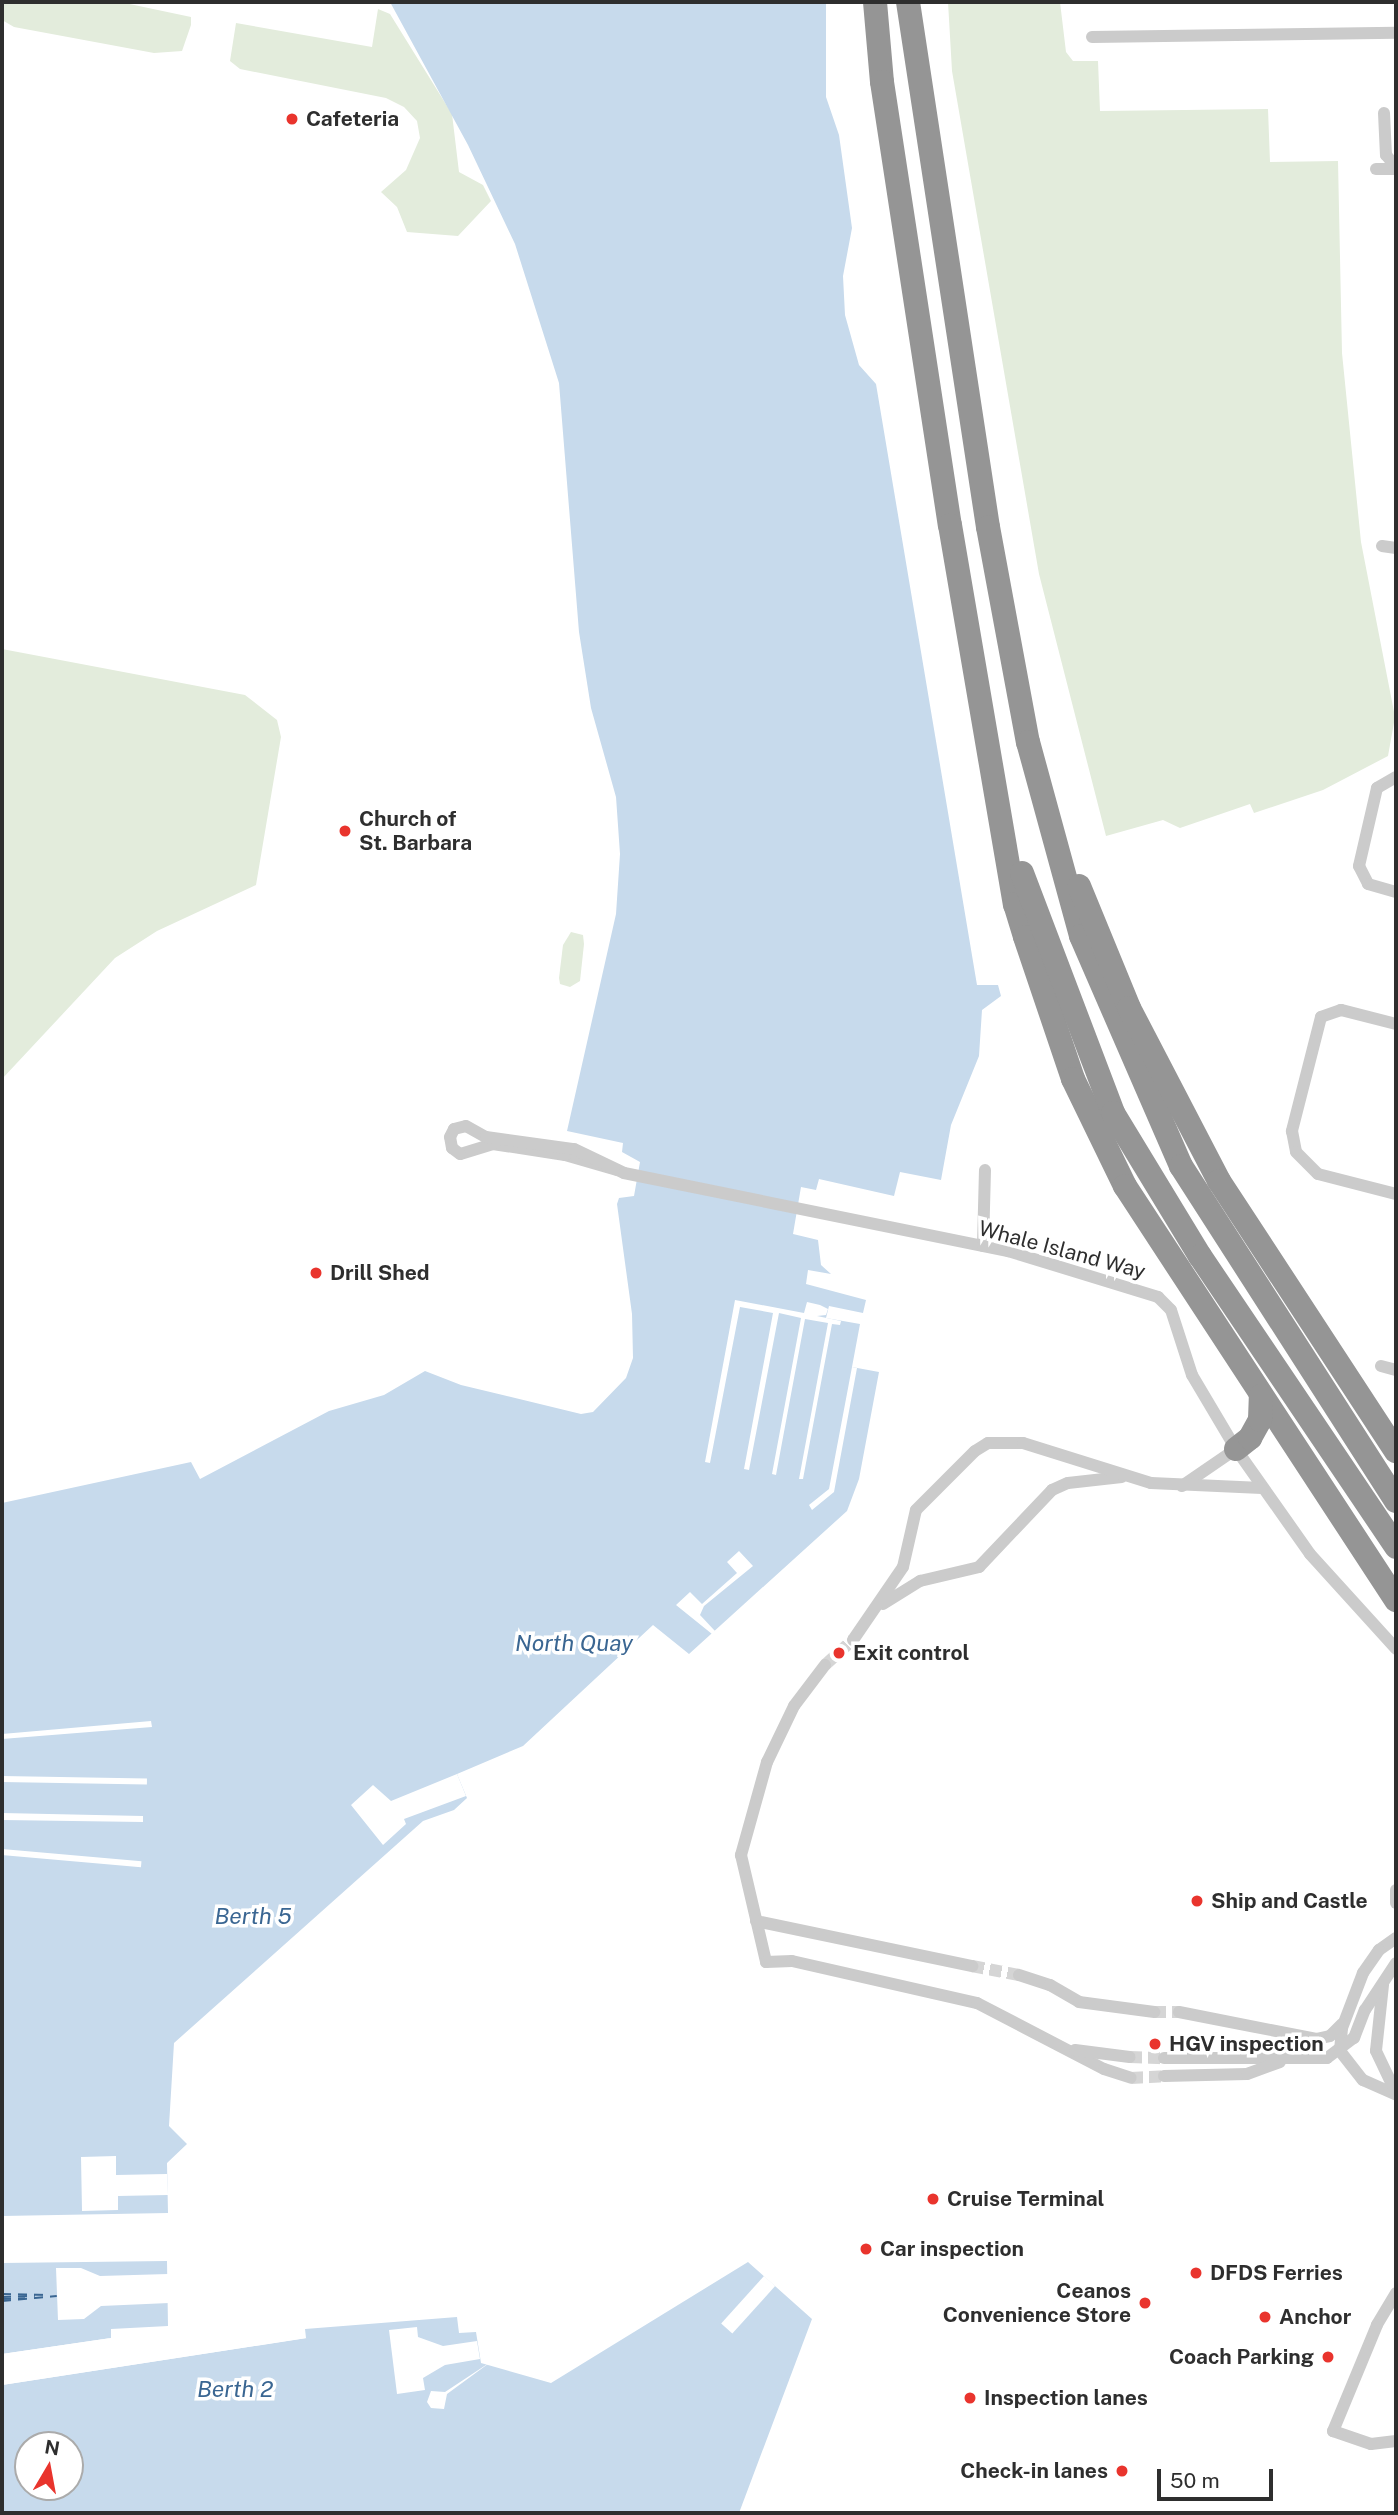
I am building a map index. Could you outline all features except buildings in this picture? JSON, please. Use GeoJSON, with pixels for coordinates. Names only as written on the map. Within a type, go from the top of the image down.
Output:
{"type":"FeatureCollection","features":[{"type":"Feature","properties":{"kind":"highway"},"geometry":{"type":"LineString","coordinates":[[875,2],[882,82],[950,525],[1004,823],[1015,904],[1073,1079],[1125,1186],[1396,1600]]}},
{"type":"Feature","properties":{"kind":"highway"},"geometry":{"type":"LineString","coordinates":[[909,5],[988,527],[1045,808],[1080,936],[1181,1166],[1396,1501]]}},
{"type":"Feature","properties":{"kind":"highway"},"geometry":{"type":"LineString","coordinates":[[1045,808],[1129,1008],[1206,1157],[1396,1451]]}},
{"type":"Feature","properties":{"kind":"highway"},"geometry":{"type":"LineString","coordinates":[[1004,823],[1062,989],[1113,1113],[1200,1256],[1396,1547]]}},
{"type":"Feature","properties":{"kind":"highway"},"geometry":{"type":"LineString","coordinates":[[1236,1450],[1250,1438],[1260,1420],[1261,1396]]}},
{"type":"Feature","properties":{"kind":"street"},"geometry":{"type":"LineString","coordinates":[[1092,37],[1396,33]]}},
{"type":"Feature","properties":{"kind":"street"},"geometry":{"type":"LineString","coordinates":[[1384,113],[1386,155],[1396,168]]}},
{"type":"Feature","properties":{"kind":"street"},"geometry":{"type":"LineString","coordinates":[[1376,169],[1396,168]]}},
{"type":"Feature","properties":{"kind":"street"},"geometry":{"type":"LineString","coordinates":[[1382,546],[1396,548]]}},
{"type":"Feature","properties":{"kind":"street"},"geometry":{"type":"LineString","coordinates":[[1390,779],[1375,794],[1359,871],[1372,886],[1396,892]]}},
{"type":"Feature","properties":{"kind":"street"},"geometry":{"type":"LineString","coordinates":[[1396,1024],[1330,1010],[1321,1017],[1292,1131],[1293,1145],[1318,1174],[1396,1194]]}},
{"type":"Feature","properties":{"kind":"street"},"geometry":{"type":"LineString","coordinates":[[464,1125],[477,1132],[578,1150],[617,1170],[565,1155],[490,1144],[460,1154],[452,1148],[450,1137],[464,1125]]}},
{"type":"Feature","properties":{"kind":"street"},"geometry":{"type":"LineString","coordinates":[[475,1150],[477,1132]]}},
{"type":"Feature","properties":{"kind":"street","name":"Whale Island Way"},"geometry":{"type":"LineString","coordinates":[[617,1170],[814,1214],[983,1246],[1140,1290],[1168,1304],[1192,1375],[1236,1450],[1310,1554],[1396,1649]]}},
{"type":"Feature","properties":{"kind":"street"},"geometry":{"type":"LineString","coordinates":[[983,1246],[985,1170]]}},
{"type":"Feature","properties":{"kind":"street"},"geometry":{"type":"LineString","coordinates":[[1381,1366],[1396,1370]]}},
{"type":"Feature","properties":{"kind":"street"},"geometry":{"type":"LineString","coordinates":[[853,1640],[881,1605],[907,1558],[916,1510],[980,1447],[1023,1443],[1125,1476],[1182,1486],[1262,1488]]}},
{"type":"Feature","properties":{"kind":"street"},"geometry":{"type":"LineString","coordinates":[[1182,1486],[1236,1450]]}},
{"type":"Feature","properties":{"kind":"street"},"geometry":{"type":"LineString","coordinates":[[881,1605],[920,1581],[979,1567],[1052,1490],[1068,1483],[1125,1476]]}},
{"type":"Feature","properties":{"kind":"street"},"geometry":{"type":"LineString","coordinates":[[825,1665],[794,1706],[767,1762],[741,1855],[766,1962],[797,1962],[969,2001],[997,2012],[1058,2046],[1131,2077]]}},
{"type":"Feature","properties":{"kind":"street"},"geometry":{"type":"LineString","coordinates":[[1396,1890],[1396,1903]]}},
{"type":"Feature","properties":{"kind":"street"},"geometry":{"type":"LineString","coordinates":[[756,1921],[972,1966]]}},
{"type":"Feature","properties":{"kind":"street"},"geometry":{"type":"LineString","coordinates":[[1396,1938],[1368,1965],[1344,2022],[1340,2051],[1363,2080],[1396,2094]]}},
{"type":"Feature","properties":{"kind":"street"},"geometry":{"type":"LineString","coordinates":[[1164,2057],[1244,2056],[1284,2061],[1322,2059],[1340,2051],[1353,2038],[1396,1963]]}},
{"type":"Feature","properties":{"kind":"street"},"geometry":{"type":"LineString","coordinates":[[1019,1975],[1050,1985],[1079,2002],[1154,2012]]}},
{"type":"Feature","properties":{"kind":"street"},"geometry":{"type":"LineString","coordinates":[[1384,1981],[1375,2042],[1378,2060],[1396,2094]]}},
{"type":"Feature","properties":{"kind":"street"},"geometry":{"type":"LineString","coordinates":[[1179,2012],[1321,2039],[1344,2022]]}},
{"type":"Feature","properties":{"kind":"street"},"geometry":{"type":"LineString","coordinates":[[1058,2046],[1130,2057]]}},
{"type":"Feature","properties":{"kind":"street"},"geometry":{"type":"LineString","coordinates":[[1164,2076],[1247,2074],[1284,2061]]}},
{"type":"Feature","properties":{"kind":"street"},"geometry":{"type":"LineString","coordinates":[[1396,2293],[1377,2325],[1333,2431],[1371,2444],[1396,2441]]}},
{"type":"Feature","properties":{"kind":"green space"},"geometry":{"type":"Polygon","coordinates":[[[2,2],[120,2],[191,17],[191,25],[182,51],[154,53],[14,27],[2,20],[2,2]]]}},
{"type":"Feature","properties":{"kind":"green space"},"geometry":{"type":"Polygon","coordinates":[[[948,2],[1060,2],[1066,52],[1073,61],[1098,61],[1100,111],[1268,109],[1270,162],[1338,161],[1342,353],[1361,542],[1395,717],[1388,756],[1323,790],[1254,813],[1250,804],[1180,828],[1163,820],[1106,836],[1039,574],[952,71],[948,2]]]}},
{"type":"Feature","properties":{"kind":"green space"},"geometry":{"type":"Polygon","coordinates":[[[378,9],[390,14],[452,114],[459,172],[483,185],[491,201],[458,236],[407,232],[397,207],[381,192],[406,170],[420,138],[417,121],[404,107],[386,98],[240,69],[230,61],[236,23],[372,47],[378,9]]]}},
{"type":"Feature","properties":{"kind":"green space"},"geometry":{"type":"Polygon","coordinates":[[[2,649],[245,695],[277,720],[281,737],[256,885],[157,931],[115,958],[2,1079],[2,649]]]}},
{"type":"Feature","properties":{"kind":"green space"},"geometry":{"type":"Polygon","coordinates":[[[571,932],[583,935],[584,944],[580,981],[570,987],[560,984],[559,978],[563,945],[571,932]]]}},
{"type":"Feature","properties":{"kind":"water"},"geometry":{"type":"Polygon","coordinates":[[[390,2],[826,2],[826,97],[839,135],[852,228],[843,276],[845,315],[859,365],[876,384],[977,985],[998,985],[1001,996],[982,1010],[979,1056],[951,1125],[941,1180],[900,1172],[894,1196],[819,1179],[816,1190],[801,1187],[793,1234],[818,1240],[821,1265],[831,1274],[808,1270],[806,1284],[866,1300],[863,1313],[829,1306],[826,1318],[860,1324],[852,1367],[879,1372],[859,1479],[847,1511],[689,1654],[653,1625],[523,1746],[457,1774],[467,1798],[454,1810],[423,1821],[174,2043],[169,2126],[187,2144],[167,2163],[168,2213],[2,2216],[2,1503],[191,1462],[200,1479],[329,1411],[384,1395],[425,1371],[461,1385],[581,1414],[593,1412],[626,1378],[633,1358],[632,1314],[617,1204],[619,1198],[634,1196],[640,1162],[622,1152],[623,1143],[567,1131],[616,914],[620,854],[616,797],[591,708],[579,632],[559,383],[515,244],[468,145],[390,2]]]}},
{"type":"Feature","properties":{"kind":"water"},"geometry":{"type":"Polygon","coordinates":[[[167,2261],[168,2326],[111,2329],[111,2338],[2,2354],[2,2263],[167,2261]]]}},
{"type":"Feature","properties":{"kind":"water","name":"Berth 2"},"geometry":{"type":"Polygon","coordinates":[[[748,2262],[812,2319],[739,2513],[2,2513],[2,2385],[306,2338],[305,2329],[457,2317],[459,2333],[476,2332],[481,2363],[551,2383],[748,2262]]]}},
{"type":"Feature","properties":{"kind":"pier"},"geometry":{"type":"Polygon","coordinates":[[[735,1300],[804,1313],[807,1302],[828,1309],[826,1315],[817,1316],[841,1321],[840,1325],[832,1324],[803,1479],[799,1479],[828,1323],[805,1319],[776,1475],[772,1474],[801,1318],[779,1313],[749,1470],[744,1469],[773,1313],[740,1307],[710,1463],[705,1462],[735,1300]]]}},
{"type":"Feature","properties":{"kind":"pier"},"geometry":{"type":"Polygon","coordinates":[[[852,1367],[857,1368],[834,1492],[812,1510],[809,1505],[829,1489],[852,1367]]]}},
{"type":"Feature","properties":{"kind":"pier"},"geometry":{"type":"Polygon","coordinates":[[[739,1551],[753,1566],[704,1606],[700,1615],[715,1631],[712,1634],[676,1605],[690,1592],[702,1604],[737,1573],[727,1562],[739,1551]]]}},
{"type":"Feature","properties":{"kind":"pier"},"geometry":{"type":"Polygon","coordinates":[[[151,1721],[152,1727],[2,1739],[2,1734],[151,1721]]]}},
{"type":"Feature","properties":{"kind":"pier"},"geometry":{"type":"Polygon","coordinates":[[[457,1774],[466,1796],[404,1819],[406,1824],[383,1845],[351,1805],[373,1785],[391,1801],[457,1774]]]}},
{"type":"Feature","properties":{"kind":"pier"},"geometry":{"type":"Polygon","coordinates":[[[2,1776],[147,1779],[147,1785],[2,1782],[2,1776]]]}},
{"type":"Feature","properties":{"kind":"pier"},"geometry":{"type":"Polygon","coordinates":[[[2,1813],[143,1816],[143,1822],[2,1820],[2,1813]]]}},
{"type":"Feature","properties":{"kind":"pier"},"geometry":{"type":"Polygon","coordinates":[[[2,1849],[141,1861],[141,1867],[2,1855],[2,1849]]]}},
{"type":"Feature","properties":{"kind":"pier"},"geometry":{"type":"Polygon","coordinates":[[[116,2156],[116,2175],[167,2174],[168,2195],[118,2196],[118,2210],[82,2211],[81,2157],[116,2156]]]}},
{"type":"Feature","properties":{"kind":"pier"},"geometry":{"type":"Polygon","coordinates":[[[56,2268],[81,2268],[100,2276],[168,2274],[169,2303],[101,2306],[84,2319],[58,2320],[56,2268]]]}},
{"type":"Feature","properties":{"kind":"pier"},"geometry":{"type":"Polygon","coordinates":[[[764,2276],[775,2286],[732,2334],[721,2324],[764,2276]]]}},
{"type":"Feature","properties":{"kind":"pier"},"geometry":{"type":"Polygon","coordinates":[[[417,2327],[418,2337],[443,2346],[477,2341],[480,2359],[445,2365],[423,2378],[425,2390],[397,2394],[389,2330],[417,2327]]]}},
{"type":"Feature","properties":{"kind":"pier"},"geometry":{"type":"Polygon","coordinates":[[[114,2338],[2,2357],[2,2354],[114,2338]]]}},
{"type":"Feature","properties":{"kind":"pier"},"geometry":{"type":"Polygon","coordinates":[[[284,2338],[307,2338],[2,2385],[2,2381],[284,2338]]]}},
{"type":"Feature","properties":{"kind":"pier"},"geometry":{"type":"Polygon","coordinates":[[[492,2361],[447,2394],[444,2409],[431,2408],[427,2402],[431,2391],[445,2392],[492,2361]]]}},
{"type":"Feature","properties":{"kind":"ferry route"},"geometry":{"type":"LineString","coordinates":[[2,2294],[49,2295]]}},
{"type":"Feature","properties":{"kind":"ferry route"},"geometry":{"type":"LineString","coordinates":[[2,2297],[35,2296]]}},
{"type":"Feature","properties":{"kind":"ferry route"},"geometry":{"type":"LineString","coordinates":[[2,2301],[57,2296]]}},
{"type":"Feature","properties":{"kind":"ferry route"},"geometry":{"type":"LineString","coordinates":[[2,2299],[25,2298]]}},
{"type":"Feature","properties":{"kind":"tunnel"},"geometry":{"type":"LineString","coordinates":[[825,1665],[853,1640]]}},
{"type":"Feature","properties":{"kind":"tunnel"},"geometry":{"type":"LineString","coordinates":[[972,1966],[1019,1975]]}},
{"type":"Feature","properties":{"kind":"tunnel"},"geometry":{"type":"LineString","coordinates":[[1154,2012],[1179,2012]]}},
{"type":"Feature","properties":{"kind":"tunnel"},"geometry":{"type":"LineString","coordinates":[[1130,2057],[1164,2058]]}},
{"type":"Feature","properties":{"kind":"tunnel"},"geometry":{"type":"LineString","coordinates":[[1131,2078],[1164,2076]]}},
{"type":"Feature","properties":{"kind":"place","name":"Cafeteria"},"geometry":{"type":"Point","coordinates":[292,119]}},
{"type":"Feature","properties":{"kind":"place","name":"Church of St. Barbara"},"geometry":{"type":"Point","coordinates":[345,831]}},
{"type":"Feature","properties":{"kind":"place","name":"Drill Shed"},"geometry":{"type":"Point","coordinates":[316,1273]}},
{"type":"Feature","properties":{"kind":"place","name":"Exit control"},"geometry":{"type":"Point","coordinates":[839,1653]}},
{"type":"Feature","properties":{"kind":"place","name":"Ship and Castle"},"geometry":{"type":"Point","coordinates":[1197,1901]}},
{"type":"Feature","properties":{"kind":"place","name":"HGV inspection"},"geometry":{"type":"Point","coordinates":[1155,2044]}},
{"type":"Feature","properties":{"kind":"place","name":"Cruise Terminal"},"geometry":{"type":"Point","coordinates":[933,2199]}},
{"type":"Feature","properties":{"kind":"place","name":"Car inspection"},"geometry":{"type":"Point","coordinates":[866,2249]}},
{"type":"Feature","properties":{"kind":"place","name":"DFDS Ferries"},"geometry":{"type":"Point","coordinates":[1196,2273]}},
{"type":"Feature","properties":{"kind":"place","name":"Ceanos Convenience Store"},"geometry":{"type":"Point","coordinates":[1145,2303]}},
{"type":"Feature","properties":{"kind":"place","name":"Anchor"},"geometry":{"type":"Point","coordinates":[1265,2317]}},
{"type":"Feature","properties":{"kind":"place","name":"Coach Parking"},"geometry":{"type":"Point","coordinates":[1328,2357]}},
{"type":"Feature","properties":{"kind":"place","name":"Inspection lanes"},"geometry":{"type":"Point","coordinates":[970,2398]}},
{"type":"Feature","properties":{"kind":"place","name":"Check-in lanes"},"geometry":{"type":"Point","coordinates":[1122,2471]}},
{"type":"Feature","properties":{"kind":"water label","name":"North Quay"},"geometry":{"type":"Point","coordinates":[574,1643]}},
{"type":"Feature","properties":{"kind":"water label","name":"Berth 5"},"geometry":{"type":"Point","coordinates":[253,1916]}}]}
